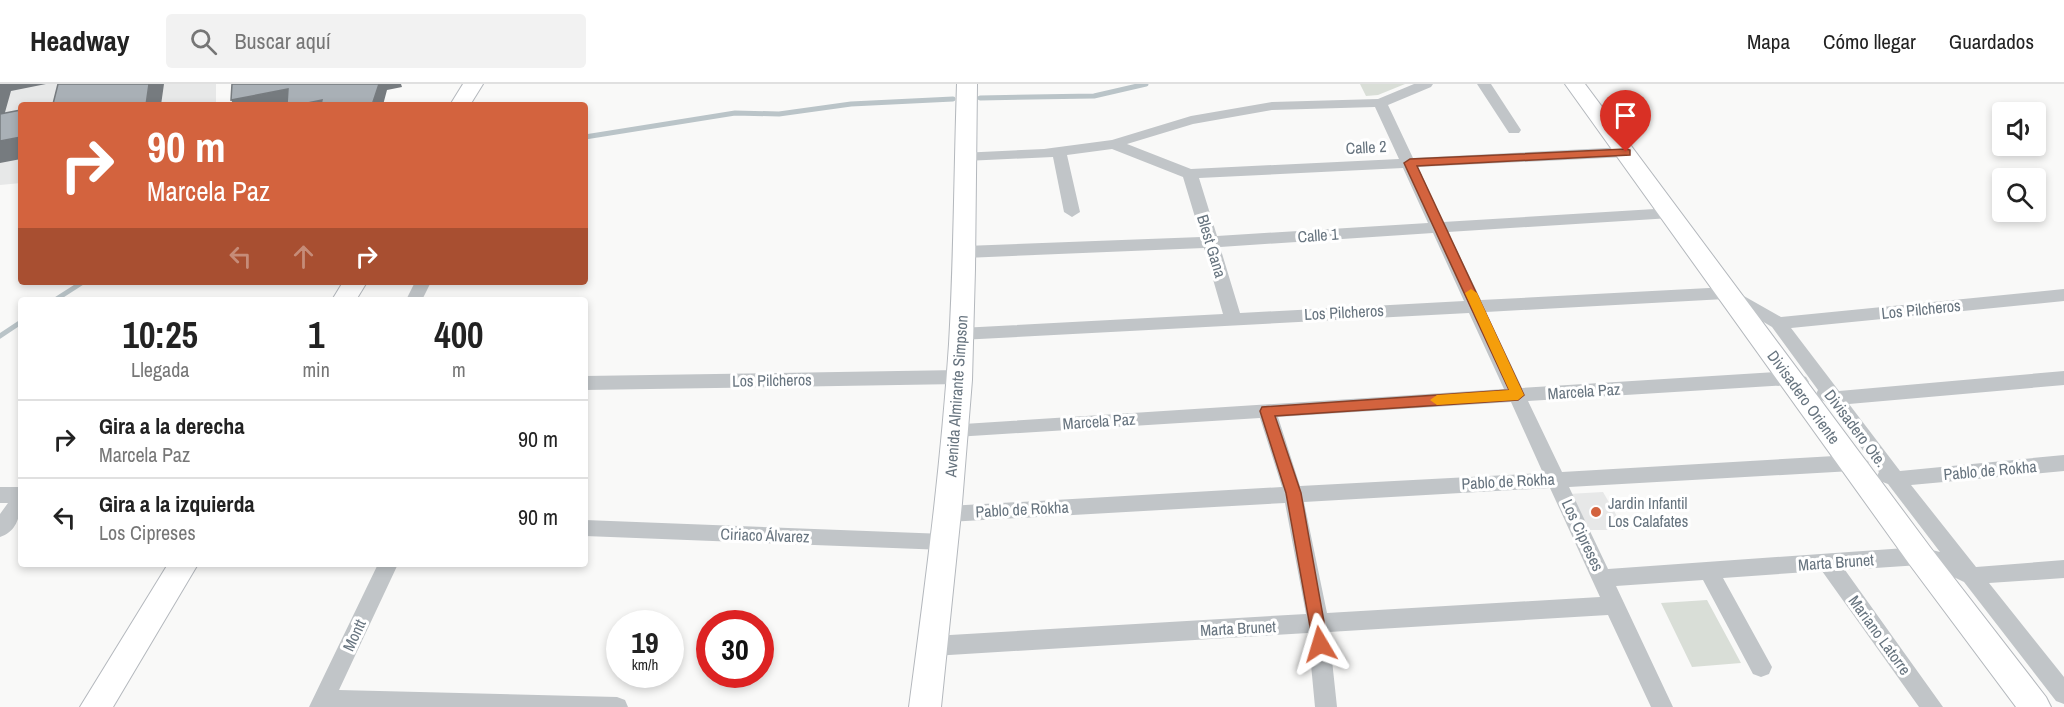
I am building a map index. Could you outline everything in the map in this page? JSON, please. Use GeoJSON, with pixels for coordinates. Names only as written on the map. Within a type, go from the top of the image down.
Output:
{"type":"FeatureCollection","features":[{"type":"Feature","properties":{"kind":"street"},"geometry":{"type":"LineString","coordinates":[[462,102],[472,84]]}},
{"type":"Feature","properties":{"kind":"street","name":"Avenida Almirante Simpson"},"geometry":{"type":"LineString","coordinates":[[925,707],[948,514],[959,377],[965,252],[967,84]]}},
{"type":"Feature","properties":{"kind":"street"},"geometry":{"type":"LineString","coordinates":[[965,156],[1059,152],[1113,144],[1191,120],[1272,106],[1380,103],[1426,84]]}},
{"type":"Feature","properties":{"kind":"street"},"geometry":{"type":"LineString","coordinates":[[1484,84],[1514,130]]}},
{"type":"Feature","properties":{"kind":"street","name":"Divisadero Oriente"},"geometry":{"type":"LineString","coordinates":[[1575,84],[1920,556],[2035,707]]}},
{"type":"Feature","properties":{"kind":"street","name":"Los Cipreses"},"geometry":{"type":"LineString","coordinates":[[1380,103],[1410,163],[1662,707]]}},
{"type":"Feature","properties":{"kind":"street","name":"Calle 2"},"geometry":{"type":"LineString","coordinates":[[1113,144],[1190,174],[1626,152]]}},
{"type":"Feature","properties":{"kind":"street"},"geometry":{"type":"LineString","coordinates":[[1059,152],[1072,212]]}},
{"type":"Feature","properties":{"kind":"street","name":"Blest Gana"},"geometry":{"type":"LineString","coordinates":[[1190,174],[1233,318]]}},
{"type":"Feature","properties":{"kind":"street","name":"Calle 1"},"geometry":{"type":"LineString","coordinates":[[965,252],[1210,242],[1671,213]]}},
{"type":"Feature","properties":{"kind":"street","name":"Los Pilcheros"},"geometry":{"type":"LineString","coordinates":[[960,334],[1728,293]]}},
{"type":"Feature","properties":{"kind":"street","name":"Divisadero Ote."},"geometry":{"type":"LineString","coordinates":[[1728,293],[1778,323],[1895,479],[1972,576]]}},
{"type":"Feature","properties":{"kind":"street","name":"Los Pilcheros"},"geometry":{"type":"LineString","coordinates":[[1778,323],[2064,295]]}},
{"type":"Feature","properties":{"kind":"street","name":"Los Pilcheros"},"geometry":{"type":"LineString","coordinates":[[588,383],[959,377]]}},
{"type":"Feature","properties":{"kind":"street","name":"Marcela Paz"},"geometry":{"type":"LineString","coordinates":[[955,430],[1790,378],[1833,398],[2064,378]]}},
{"type":"Feature","properties":{"kind":"street"},"geometry":{"type":"LineString","coordinates":[[1267,411],[1293,493],[1318,623],[1326,707]]}},
{"type":"Feature","properties":{"kind":"street","name":"Pablo de Rokha"},"geometry":{"type":"LineString","coordinates":[[948,514],[1852,463],[1895,479],[2064,463]]}},
{"type":"Feature","properties":{"kind":"street"},"geometry":{"type":"LineString","coordinates":[[0,495],[18,495]]}},
{"type":"Feature","properties":{"kind":"street"},"geometry":{"type":"LineString","coordinates":[[0,529],[18,505]]}},
{"type":"Feature","properties":{"kind":"street","name":"Ciriaco Álvarez"},"geometry":{"type":"LineString","coordinates":[[588,528],[945,542]]}},
{"type":"Feature","properties":{"kind":"street","name":"Marta Brunet"},"geometry":{"type":"LineString","coordinates":[[1603,578],[1920,556],[1941,561],[1972,576]]}},
{"type":"Feature","properties":{"kind":"street","name":"Mariano Latorre"},"geometry":{"type":"LineString","coordinates":[[1828,562],[1932,707]]}},
{"type":"Feature","properties":{"kind":"street"},"geometry":{"type":"LineString","coordinates":[[96,707],[182,567]]}},
{"type":"Feature","properties":{"kind":"street","name":"Montt"},"geometry":{"type":"LineString","coordinates":[[322,703],[387,567]]}},
{"type":"Feature","properties":{"kind":"street"},"geometry":{"type":"LineString","coordinates":[[1972,576],[2064,569]]}},
{"type":"Feature","properties":{"kind":"street"},"geometry":{"type":"LineString","coordinates":[[1708,570],[1761,667]]}},
{"type":"Feature","properties":{"kind":"street"},"geometry":{"type":"LineString","coordinates":[[1972,576],[2064,694],[2061,707]]}},
{"type":"Feature","properties":{"kind":"street","name":"Marta Brunet"},"geometry":{"type":"LineString","coordinates":[[933,646],[1616,605]]}},
{"type":"Feature","properties":{"kind":"street"},"geometry":{"type":"LineString","coordinates":[[322,703],[617,707]]}},
{"type":"Feature","properties":{"kind":"shaded area"},"geometry":{"type":"Polygon","coordinates":[[[0,84],[216,84],[216,102],[18,102],[18,183],[0,185],[0,84]]]}},
{"type":"Feature","properties":{"kind":"shaded area"},"geometry":{"type":"Polygon","coordinates":[[[1360,84],[1405,84],[1378,95],[1366,96],[1360,84]]]}},
{"type":"Feature","properties":{"kind":"shaded area","name":"Jardin Infantil Los Calafates"},"geometry":{"type":"Polygon","coordinates":[[[1603,492],[1625,530],[1587,530],[1568,494],[1603,492]]]}},
{"type":"Feature","properties":{"kind":"shaded area"},"geometry":{"type":"Polygon","coordinates":[[[1707,600],[1741,663],[1692,667],[1661,603],[1707,600]]]}},
{"type":"Feature","properties":{"kind":"building"},"geometry":{"type":"Polygon","coordinates":[[[58,84],[149,84],[146,102],[54,102],[58,84]]]}},
{"type":"Feature","properties":{"kind":"building"},"geometry":{"type":"Polygon","coordinates":[[[232,84],[379,84],[373,102],[322,102],[322,100],[287,102],[288,89],[231,100],[232,84]]]}},
{"type":"Feature","properties":{"kind":"building"},"geometry":{"type":"Polygon","coordinates":[[[18,111],[18,138],[0,141],[0,114],[18,111]]]}},
{"type":"Feature","properties":{"kind":"waterway"},"geometry":{"type":"LineString","coordinates":[[980,98],[1094,96],[1146,84]]}},
{"type":"Feature","properties":{"kind":"waterway"},"geometry":{"type":"LineString","coordinates":[[588,137],[735,113],[779,114],[851,104],[953,99]]}},
{"type":"Feature","properties":{"kind":"waterway"},"geometry":{"type":"LineString","coordinates":[[60,297],[78,285]]}},
{"type":"Feature","properties":{"kind":"waterway"},"geometry":{"type":"LineString","coordinates":[[0,336],[18,324]]}},
{"type":"Feature","properties":{"kind":"slow traffic"},"geometry":{"type":"LineString","coordinates":[[1437,400],[1518,395],[1471,293]]}},
{"type":"Feature","properties":{"kind":"place","name":"Jardin Infantil Los Calafates"},"geometry":{"type":"Point","coordinates":[1596,512]}},
{"type":"Feature","properties":{"kind":"route"},"geometry":{"type":"LineString","coordinates":[[1320,644],[1293,493],[1267,411],[1518,395],[1410,163],[1626,152]]}}]}
